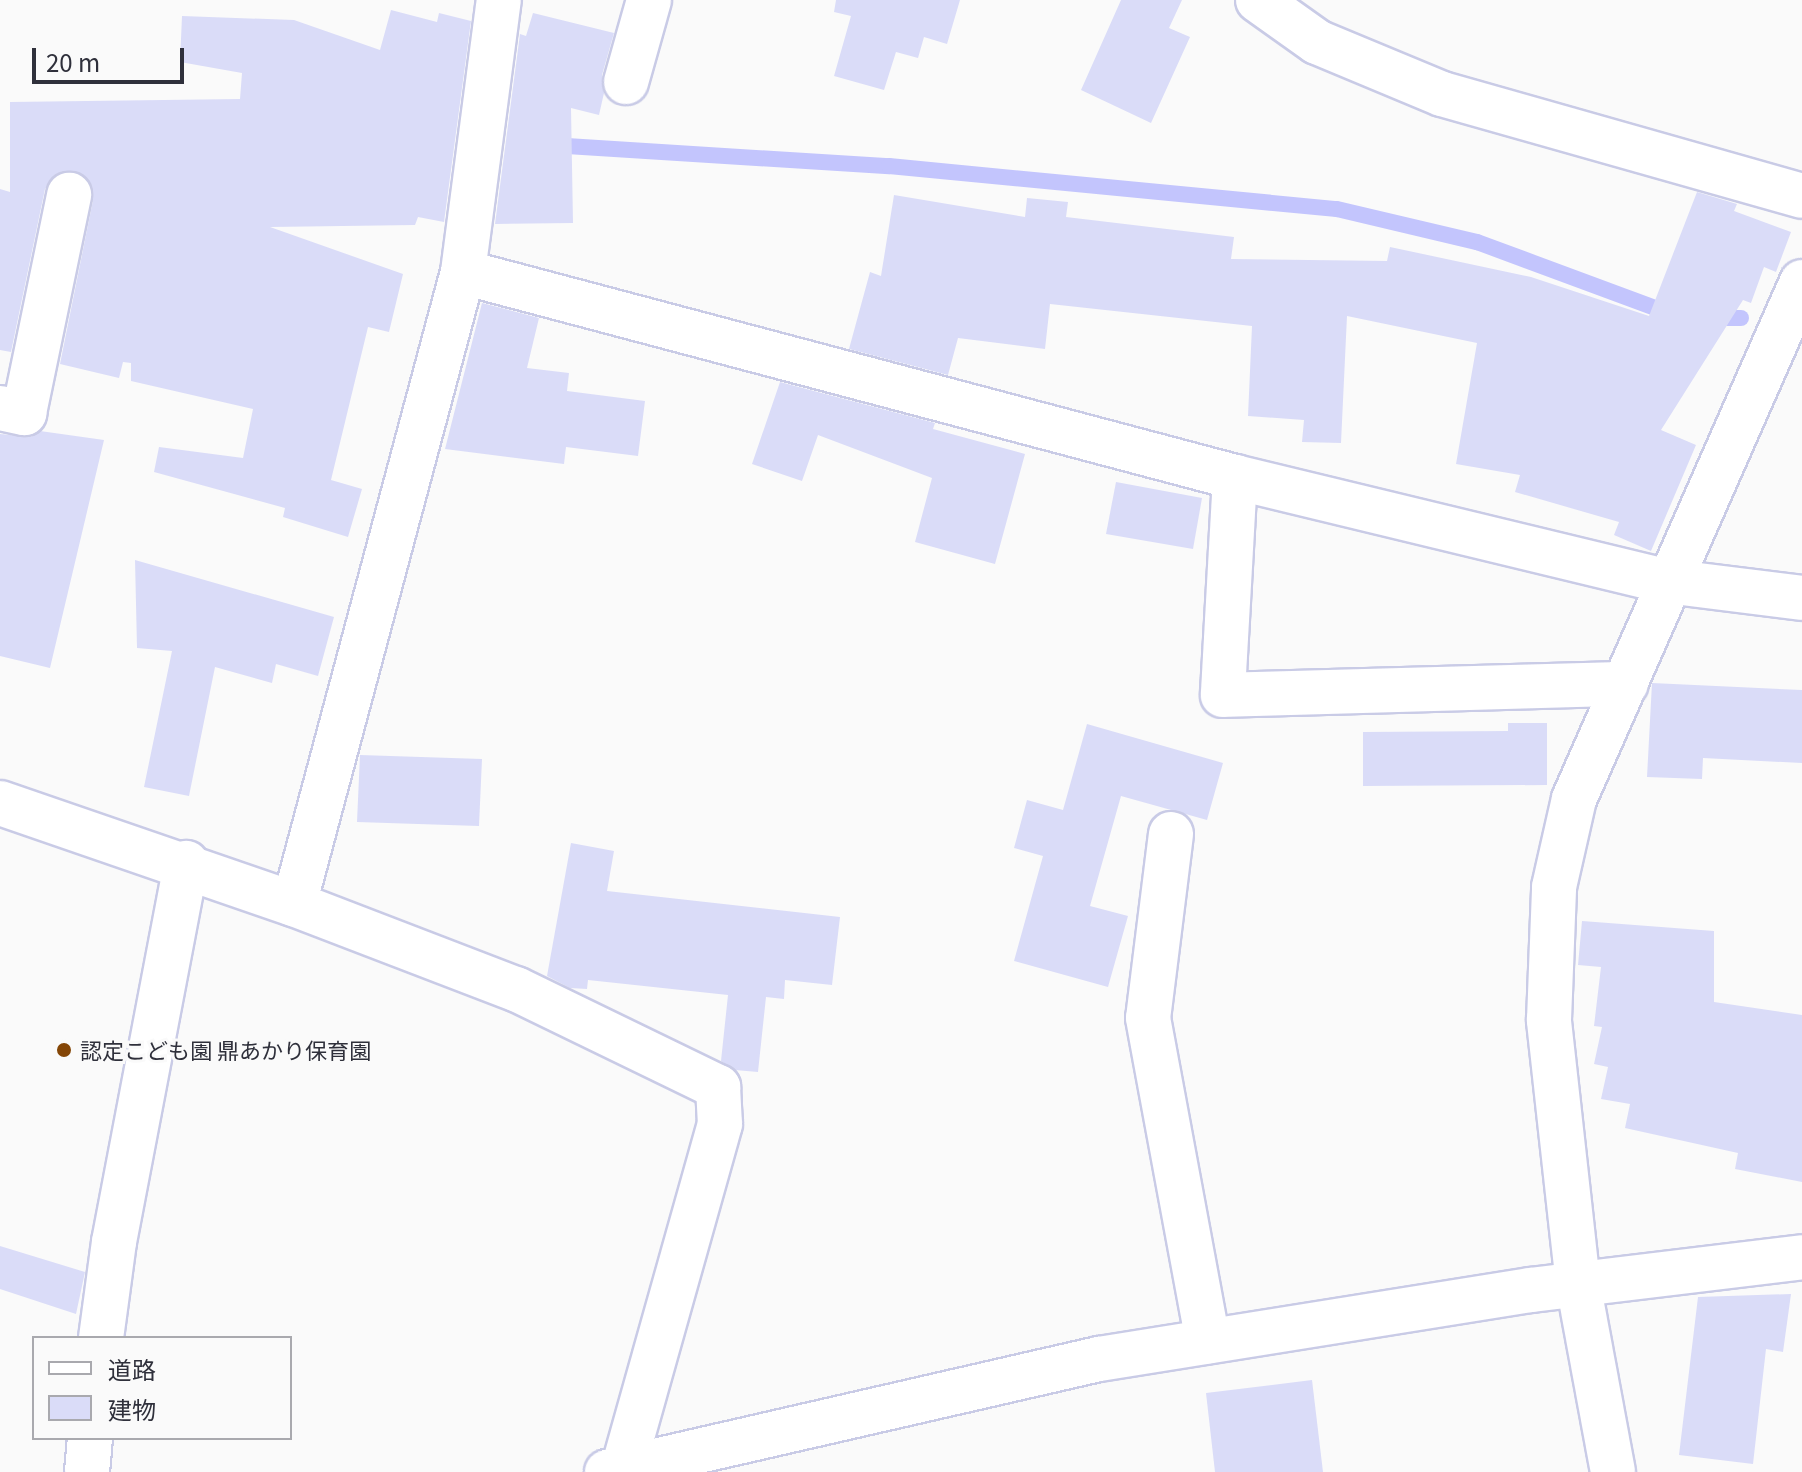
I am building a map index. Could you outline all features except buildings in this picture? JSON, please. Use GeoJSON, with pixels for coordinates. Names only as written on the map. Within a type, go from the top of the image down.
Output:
{"type":"FeatureCollection","features":[{"type":"Feature","properties":{"kind":"street"},"geometry":{"type":"LineString","coordinates":[[626,82],[649,0]]}},
{"type":"Feature","properties":{"kind":"street"},"geometry":{"type":"LineString","coordinates":[[1258,0],[1317,42],[1442,94],[1802,196]]}},
{"type":"Feature","properties":{"kind":"street"},"geometry":{"type":"LineString","coordinates":[[294,904],[463,272],[487,5]]}},
{"type":"Feature","properties":{"kind":"street"},"geometry":{"type":"LineString","coordinates":[[0,408],[24,413],[69,195]]}},
{"type":"Feature","properties":{"kind":"street"},"geometry":{"type":"LineString","coordinates":[[463,272],[1235,477],[1666,581],[1802,598]]}},
{"type":"Feature","properties":{"kind":"street"},"geometry":{"type":"LineString","coordinates":[[1613,1472],[1578,1284],[1549,1020],[1554,887],[1574,799],[1626,684],[1666,581],[1802,282]]}},
{"type":"Feature","properties":{"kind":"street"},"geometry":{"type":"LineString","coordinates":[[1235,477],[1223,695],[1626,684]]}},
{"type":"Feature","properties":{"kind":"street"},"geometry":{"type":"LineString","coordinates":[[0,803],[186,863],[516,989],[718,1087],[720,1124],[615,1470],[1099,1359],[1578,1284],[1802,1257]]}},
{"type":"Feature","properties":{"kind":"street"},"geometry":{"type":"LineString","coordinates":[[1171,834],[1148,1018],[1208,1341]]}},
{"type":"Feature","properties":{"kind":"street"},"geometry":{"type":"LineString","coordinates":[[101,1336],[114,1242],[186,863]]}},
{"type":"Feature","properties":{"kind":"street"},"geometry":{"type":"LineString","coordinates":[[87,1472],[90,1440]]}},
{"type":"Feature","properties":{"kind":"waterway"},"geometry":{"type":"LineString","coordinates":[[551,145],[889,166],[1337,209],[1477,242],[1672,314]]}},
{"type":"Feature","properties":{"kind":"waterway"},"geometry":{"type":"LineString","coordinates":[[1710,318],[1741,318]]}},
{"type":"Feature","properties":{"kind":"place","name":"認定こども園 鼎あかり保育園"},"geometry":{"type":"Point","coordinates":[64,1050]}}]}
